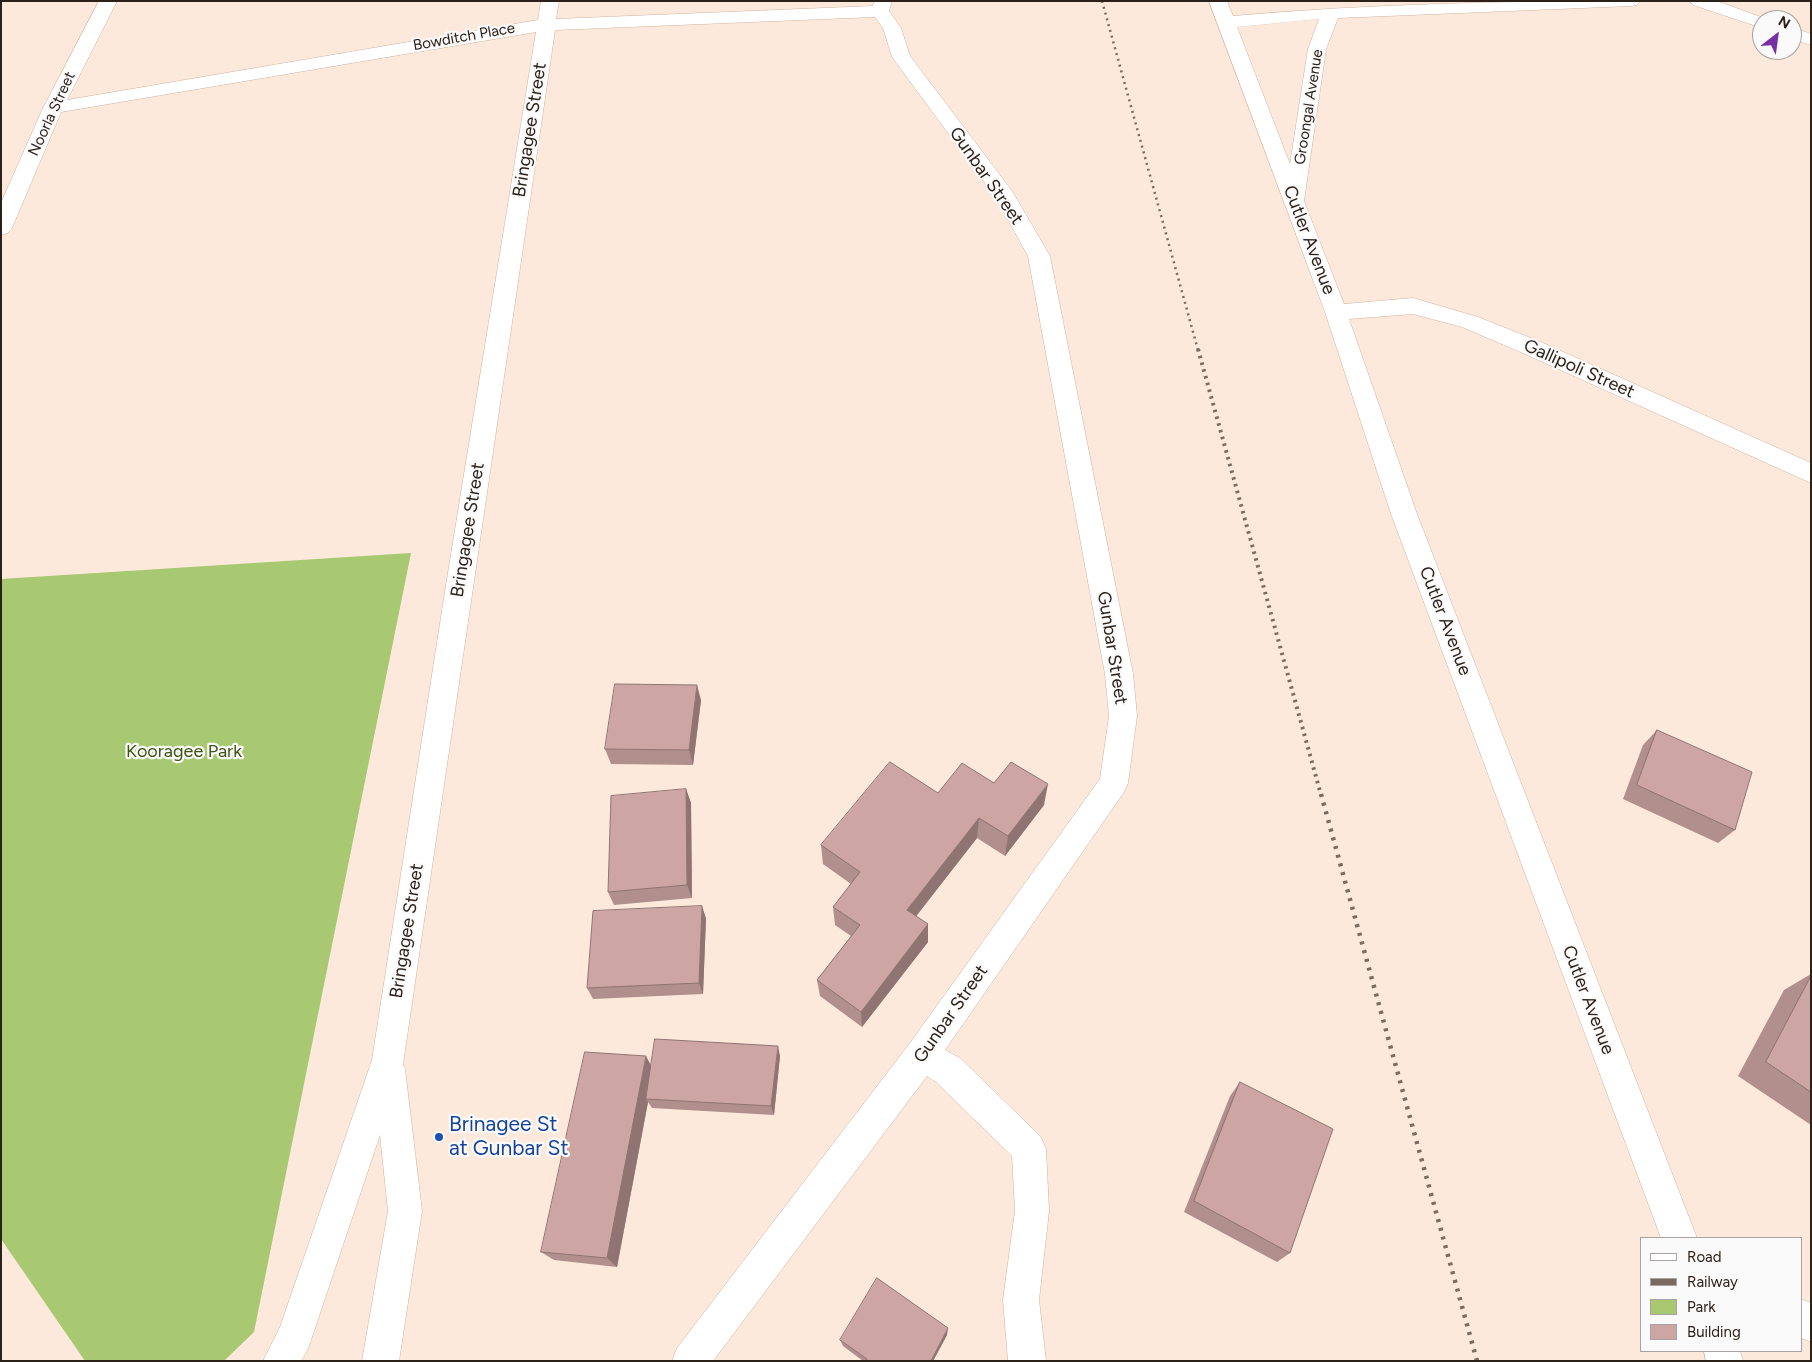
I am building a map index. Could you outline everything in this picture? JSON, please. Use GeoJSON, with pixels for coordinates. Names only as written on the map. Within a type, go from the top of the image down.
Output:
{"type":"FeatureCollection","features":[{"type":"Feature","properties":{"kind":"street","name":"Noorla Street"},"geometry":{"type":"LineString","coordinates":[[1,228],[53,108],[108,1]]}},
{"type":"Feature","properties":{"kind":"street"},"geometry":{"type":"LineString","coordinates":[[1222,12],[1331,13],[1631,1]]}},
{"type":"Feature","properties":{"kind":"street"},"geometry":{"type":"LineString","coordinates":[[1699,1],[1752,20]]}},
{"type":"Feature","properties":{"kind":"street","name":"Bowditch Place"},"geometry":{"type":"LineString","coordinates":[[53,108],[519,28],[548,13],[882,6]]}},
{"type":"Feature","properties":{"kind":"street","name":"Gunbar Street"},"geometry":{"type":"LineString","coordinates":[[690,1361],[922,1055],[1114,783],[1123,716],[1119,674],[1039,256],[1005,196],[901,57],[892,28],[882,6]]}},
{"type":"Feature","properties":{"kind":"street","name":"Cutler Avenue"},"geometry":{"type":"LineString","coordinates":[[1222,12],[1336,312],[1404,514],[1679,1237]]}},
{"type":"Feature","properties":{"kind":"street","name":"Bringagee Street"},"geometry":{"type":"LineString","coordinates":[[281,1361],[295,1336],[388,1060],[460,576],[548,13]]}},
{"type":"Feature","properties":{"kind":"street","name":"Groongal Avenue"},"geometry":{"type":"LineString","coordinates":[[1294,202],[1317,49],[1331,13]]}},
{"type":"Feature","properties":{"kind":"street","name":"Gallipoli Street"},"geometry":{"type":"LineString","coordinates":[[1336,312],[1412,306],[1470,322],[1542,352],[1811,474]]}},
{"type":"Feature","properties":{"kind":"street"},"geometry":{"type":"LineString","coordinates":[[922,1055],[948,1070],[1028,1149],[1032,1211],[1021,1300],[1027,1361]]}},
{"type":"Feature","properties":{"kind":"street","name":"Bringagee Street"},"geometry":{"type":"LineString","coordinates":[[380,1361],[405,1211],[388,1060]]}},
{"type":"Feature","properties":{"kind":"green space","name":"Kooragee Park"},"geometry":{"type":"Polygon","coordinates":[[[411,553],[254,1332],[224,1361],[85,1361],[1,1239],[1,579],[411,553]]]}},
{"type":"Feature","properties":{"kind":"building"},"geometry":{"type":"Polygon","coordinates":[[[615,684],[697,685],[689,750],[605,749],[615,684]]]}},
{"type":"Feature","properties":{"kind":"building"},"geometry":{"type":"Polygon","coordinates":[[[1657,730],[1752,772],[1735,830],[1637,785],[1657,730]]]}},
{"type":"Feature","properties":{"kind":"building"},"geometry":{"type":"Polygon","coordinates":[[[890,762],[938,793],[962,763],[994,783],[1011,762],[1048,784],[1008,836],[979,818],[907,910],[928,924],[861,1012],[817,980],[860,925],[833,907],[860,872],[821,845],[890,762]]]}},
{"type":"Feature","properties":{"kind":"building"},"geometry":{"type":"Polygon","coordinates":[[[686,789],[687,885],[608,892],[611,796],[686,789]]]}},
{"type":"Feature","properties":{"kind":"building"},"geometry":{"type":"Polygon","coordinates":[[[702,906],[699,983],[587,988],[593,911],[702,906]]]}},
{"type":"Feature","properties":{"kind":"building"},"geometry":{"type":"Polygon","coordinates":[[[1811,976],[1811,1092],[1766,1062],[1811,976]]]}},
{"type":"Feature","properties":{"kind":"building"},"geometry":{"type":"Polygon","coordinates":[[[655,1039],[778,1046],[771,1106],[646,1099],[655,1039]]]}},
{"type":"Feature","properties":{"kind":"building"},"geometry":{"type":"Polygon","coordinates":[[[585,1052],[646,1056],[607,1258],[541,1252],[585,1052]]]}},
{"type":"Feature","properties":{"kind":"building"},"geometry":{"type":"Polygon","coordinates":[[[1240,1082],[1333,1129],[1290,1253],[1194,1201],[1240,1082]]]}},
{"type":"Feature","properties":{"kind":"building"},"geometry":{"type":"Polygon","coordinates":[[[877,1278],[948,1328],[931,1361],[866,1361],[867,1359],[840,1340],[877,1278]]]}},
{"type":"Feature","properties":{"kind":"railway"},"geometry":{"type":"LineString","coordinates":[[1102,1],[1198,350]]}},
{"type":"Feature","properties":{"kind":"railway"},"geometry":{"type":"LineString","coordinates":[[1198,349],[1321,795]]}},
{"type":"Feature","properties":{"kind":"railway"},"geometry":{"type":"LineString","coordinates":[[1321,794],[1477,1361]]}},
{"type":"Feature","properties":{"kind":"place","name":"Brinagee St at Gunbar St"},"geometry":{"type":"Point","coordinates":[439,1137]}}]}
